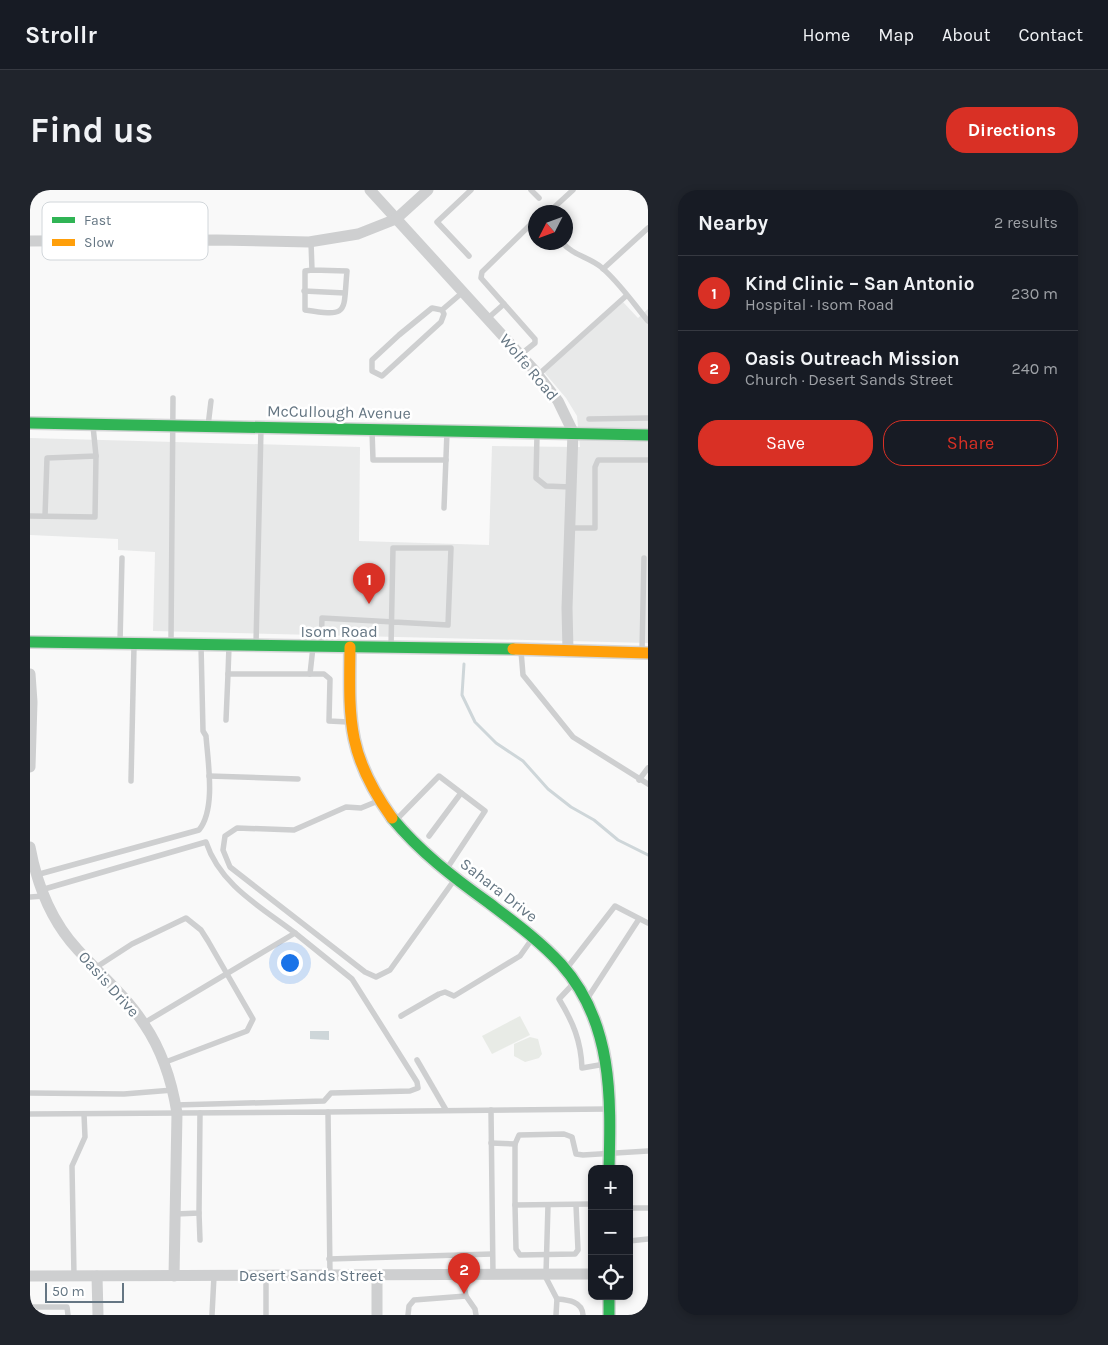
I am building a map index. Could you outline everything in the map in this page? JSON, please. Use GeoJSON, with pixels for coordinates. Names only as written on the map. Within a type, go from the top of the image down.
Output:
{"type":"FeatureCollection","features":[{"type":"Feature","properties":{"kind":"street","name":"Wolfe Road"},"geometry":{"type":"LineString","coordinates":[[370,190],[538,375],[558,401],[573,432],[569,528],[568,651]]}},
{"type":"Feature","properties":{"kind":"street"},"geometry":{"type":"LineString","coordinates":[[208,240],[312,242],[358,234],[396,219],[428,190]]}},
{"type":"Feature","properties":{"kind":"street","name":"McCullough Avenue"},"geometry":{"type":"LineString","coordinates":[[30,423],[573,432],[648,435]]}},
{"type":"Feature","properties":{"kind":"street","name":"Isom Road"},"geometry":{"type":"LineString","coordinates":[[30,642],[134,645],[521,649],[645,653]]}},
{"type":"Feature","properties":{"kind":"street","name":"Sahara Drive"},"geometry":{"type":"LineString","coordinates":[[350,647],[350,722],[357,754],[378,801],[410,841],[546,947],[566,969],[586,999],[601,1034],[607,1064],[610,1109],[609,1165]]}},
{"type":"Feature","properties":{"kind":"street"},"geometry":{"type":"LineString","coordinates":[[30,674],[30,767]]}},
{"type":"Feature","properties":{"kind":"street","name":"Oasis Drive"},"geometry":{"type":"LineString","coordinates":[[30,847],[42,893],[64,932],[95,968],[116,988],[144,1023],[163,1063],[173,1090],[176,1109],[174,1276]]}},
{"type":"Feature","properties":{"kind":"street","name":"Desert Sands Street"},"geometry":{"type":"LineString","coordinates":[[30,1276],[588,1274]]}},
{"type":"Feature","properties":{"kind":"street"},"geometry":{"type":"LineString","coordinates":[[377,1275],[377,1315]]}},
{"type":"Feature","properties":{"kind":"street"},"geometry":{"type":"LineString","coordinates":[[97,1276],[98,1315]]}},
{"type":"Feature","properties":{"kind":"street"},"geometry":{"type":"LineString","coordinates":[[609,1300],[609,1315]]}},
{"type":"Feature","properties":{"kind":"lane"},"geometry":{"type":"LineString","coordinates":[[469,256],[437,222],[471,190]]}},
{"type":"Feature","properties":{"kind":"lane"},"geometry":{"type":"LineString","coordinates":[[530,190],[538,198]]}},
{"type":"Feature","properties":{"kind":"lane"},"geometry":{"type":"LineString","coordinates":[[557,205],[573,190]]}},
{"type":"Feature","properties":{"kind":"lane"},"geometry":{"type":"LineString","coordinates":[[520,355],[535,344],[535,339],[481,278],[482,272],[528,227]]}},
{"type":"Feature","properties":{"kind":"lane"},"geometry":{"type":"LineString","coordinates":[[603,269],[648,228]]}},
{"type":"Feature","properties":{"kind":"lane"},"geometry":{"type":"LineString","coordinates":[[312,242],[312,270]]}},
{"type":"Feature","properties":{"kind":"lane"},"geometry":{"type":"LineString","coordinates":[[568,250],[592,260],[603,269],[648,321]]}},
{"type":"Feature","properties":{"kind":"lane"},"geometry":{"type":"LineString","coordinates":[[312,270],[346,271],[344,307],[339,312],[332,314],[305,310],[305,271],[312,270]]}},
{"type":"Feature","properties":{"kind":"lane"},"geometry":{"type":"LineString","coordinates":[[304,292],[345,293]]}},
{"type":"Feature","properties":{"kind":"lane"},"geometry":{"type":"LineString","coordinates":[[442,310],[463,292]]}},
{"type":"Feature","properties":{"kind":"lane"},"geometry":{"type":"LineString","coordinates":[[538,375],[626,296]]}},
{"type":"Feature","properties":{"kind":"lane"},"geometry":{"type":"LineString","coordinates":[[487,318],[504,304]]}},
{"type":"Feature","properties":{"kind":"lane"},"geometry":{"type":"LineString","coordinates":[[432,308],[442,310],[444,314],[441,322],[382,376],[372,370],[372,360],[399,335],[432,308]]}},
{"type":"Feature","properties":{"kind":"lane"},"geometry":{"type":"LineString","coordinates":[[171,645],[173,398]]}},
{"type":"Feature","properties":{"kind":"lane"},"geometry":{"type":"LineString","coordinates":[[208,426],[211,401]]}},
{"type":"Feature","properties":{"kind":"lane"},"geometry":{"type":"LineString","coordinates":[[589,418],[648,418]]}},
{"type":"Feature","properties":{"kind":"lane"},"geometry":{"type":"LineString","coordinates":[[30,516],[95,517],[96,456],[93,424]]}},
{"type":"Feature","properties":{"kind":"lane"},"geometry":{"type":"LineString","coordinates":[[256,646],[261,427]]}},
{"type":"Feature","properties":{"kind":"lane"},"geometry":{"type":"LineString","coordinates":[[372,429],[373,460],[446,460]]}},
{"type":"Feature","properties":{"kind":"lane"},"geometry":{"type":"LineString","coordinates":[[444,508],[447,430]]}},
{"type":"Feature","properties":{"kind":"lane"},"geometry":{"type":"LineString","coordinates":[[537,432],[536,478],[546,486],[570,487]]}},
{"type":"Feature","properties":{"kind":"lane"},"geometry":{"type":"LineString","coordinates":[[45,516],[47,458],[96,456]]}},
{"type":"Feature","properties":{"kind":"lane"},"geometry":{"type":"LineString","coordinates":[[569,528],[596,528],[595,467],[598,460],[648,460]]}},
{"type":"Feature","properties":{"kind":"lane"},"geometry":{"type":"LineString","coordinates":[[310,674],[322,618],[391,622],[448,625],[451,548],[393,548],[391,622],[391,647]]}},
{"type":"Feature","properties":{"kind":"lane"},"geometry":{"type":"LineString","coordinates":[[120,644],[122,558]]}},
{"type":"Feature","properties":{"kind":"lane"},"geometry":{"type":"LineString","coordinates":[[644,558],[645,653]]}},
{"type":"Feature","properties":{"kind":"lane"},"geometry":{"type":"LineString","coordinates":[[131,781],[134,645]]}},
{"type":"Feature","properties":{"kind":"lane"},"geometry":{"type":"LineString","coordinates":[[36,875],[198,830],[206,822],[209,776],[206,736],[203,731],[201,645]]}},
{"type":"Feature","properties":{"kind":"lane"},"geometry":{"type":"LineString","coordinates":[[226,720],[229,646]]}},
{"type":"Feature","properties":{"kind":"lane"},"geometry":{"type":"LineString","coordinates":[[521,649],[523,674],[573,737],[648,784]]}},
{"type":"Feature","properties":{"kind":"lane"},"geometry":{"type":"LineString","coordinates":[[228,674],[324,674],[330,680],[329,721],[350,722]]}},
{"type":"Feature","properties":{"kind":"lane"},"geometry":{"type":"LineString","coordinates":[[639,780],[648,768]]}},
{"type":"Feature","properties":{"kind":"lane"},"geometry":{"type":"LineString","coordinates":[[209,776],[298,778]]}},
{"type":"Feature","properties":{"kind":"lane"},"geometry":{"type":"LineString","coordinates":[[393,822],[439,776],[486,811],[446,870]]}},
{"type":"Feature","properties":{"kind":"lane"},"geometry":{"type":"LineString","coordinates":[[430,836],[461,793]]}},
{"type":"Feature","properties":{"kind":"lane"},"geometry":{"type":"LineString","coordinates":[[378,801],[361,808],[346,806],[294,830],[237,828],[225,836],[223,850],[230,867],[366,972],[376,977],[390,970],[456,878]]}},
{"type":"Feature","properties":{"kind":"lane"},"geometry":{"type":"LineString","coordinates":[[30,897],[206,842],[211,857],[229,881],[352,979],[417,1082],[418,1088],[410,1091],[331,1093],[324,1100],[84,1114],[30,1114]]}},
{"type":"Feature","properties":{"kind":"lane"},"geometry":{"type":"LineString","coordinates":[[566,969],[615,906],[648,923]]}},
{"type":"Feature","properties":{"kind":"lane"},"geometry":{"type":"LineString","coordinates":[[95,968],[132,944],[186,918],[201,930],[253,1019],[252,1025],[247,1031],[163,1063]]}},
{"type":"Feature","properties":{"kind":"lane"},"geometry":{"type":"LineString","coordinates":[[586,999],[639,919]]}},
{"type":"Feature","properties":{"kind":"lane"},"geometry":{"type":"LineString","coordinates":[[144,1023],[226,972],[295,933]]}},
{"type":"Feature","properties":{"kind":"lane"},"geometry":{"type":"LineString","coordinates":[[401,1016],[439,994],[445,992],[454,996],[520,956],[527,950],[533,937]]}},
{"type":"Feature","properties":{"kind":"lane"},"geometry":{"type":"LineString","coordinates":[[576,982],[559,999],[572,1021],[580,1041],[582,1068],[607,1064]]}},
{"type":"Feature","properties":{"kind":"lane"},"geometry":{"type":"LineString","coordinates":[[417,1060],[446,1110]]}},
{"type":"Feature","properties":{"kind":"lane"},"geometry":{"type":"LineString","coordinates":[[30,1093],[124,1094],[173,1090]]}},
{"type":"Feature","properties":{"kind":"lane"},"geometry":{"type":"LineString","coordinates":[[176,1109],[200,1113],[610,1109]]}},
{"type":"Feature","properties":{"kind":"lane"},"geometry":{"type":"LineString","coordinates":[[491,1110],[492,1275]]}},
{"type":"Feature","properties":{"kind":"lane"},"geometry":{"type":"LineString","coordinates":[[328,1112],[330,1276]]}},
{"type":"Feature","properties":{"kind":"lane"},"geometry":{"type":"LineString","coordinates":[[200,1113],[200,1240]]}},
{"type":"Feature","properties":{"kind":"lane"},"geometry":{"type":"LineString","coordinates":[[74,1276],[72,1166],[85,1137],[84,1114]]}},
{"type":"Feature","properties":{"kind":"lane"},"geometry":{"type":"LineString","coordinates":[[576,1205],[578,1250],[575,1254],[520,1255],[516,1249],[515,1144],[519,1135],[564,1134],[572,1137],[576,1154],[648,1151]]}},
{"type":"Feature","properties":{"kind":"lane"},"geometry":{"type":"LineString","coordinates":[[491,1143],[515,1144]]}},
{"type":"Feature","properties":{"kind":"lane"},"geometry":{"type":"LineString","coordinates":[[516,1205],[588,1204]]}},
{"type":"Feature","properties":{"kind":"lane"},"geometry":{"type":"LineString","coordinates":[[548,1205],[545,1274],[556,1299],[556,1315]]}},
{"type":"Feature","properties":{"kind":"lane"},"geometry":{"type":"LineString","coordinates":[[633,1208],[648,1208]]}},
{"type":"Feature","properties":{"kind":"lane"},"geometry":{"type":"LineString","coordinates":[[176,1214],[199,1213]]}},
{"type":"Feature","properties":{"kind":"lane"},"geometry":{"type":"LineString","coordinates":[[633,1241],[648,1239]]}},
{"type":"Feature","properties":{"kind":"lane"},"geometry":{"type":"LineString","coordinates":[[330,1259],[492,1254]]}},
{"type":"Feature","properties":{"kind":"lane"},"geometry":{"type":"LineString","coordinates":[[462,1275],[466,1296],[475,1309],[476,1315]]}},
{"type":"Feature","properties":{"kind":"lane"},"geometry":{"type":"LineString","coordinates":[[212,1315],[214,1276]]}},
{"type":"Feature","properties":{"kind":"lane"},"geometry":{"type":"LineString","coordinates":[[266,1276],[266,1315]]}},
{"type":"Feature","properties":{"kind":"lane"},"geometry":{"type":"LineString","coordinates":[[408,1315],[409,1306],[414,1300],[466,1296]]}},
{"type":"Feature","properties":{"kind":"lane"},"geometry":{"type":"LineString","coordinates":[[556,1299],[578,1304],[582,1309],[583,1315]]}},
{"type":"Feature","properties":{"kind":"lane"},"geometry":{"type":"LineString","coordinates":[[30,1307],[67,1307],[68,1315]]}},
{"type":"Feature","properties":{"kind":"shaded area"},"geometry":{"type":"Polygon","coordinates":[[[623,302],[638,318],[648,309],[648,643],[153,631],[155,552],[118,550],[118,539],[30,535],[30,438],[360,447],[359,541],[489,545],[492,446],[580,447],[577,416],[566,398],[544,372],[623,302]]]}},
{"type":"Feature","properties":{"kind":"shaded area"},"geometry":{"type":"Polygon","coordinates":[[[520,1016],[530,1035],[492,1054],[482,1036],[520,1016]]]}},
{"type":"Feature","properties":{"kind":"shaded area"},"geometry":{"type":"Polygon","coordinates":[[[310,1031],[329,1031],[329,1040],[310,1039],[310,1031]]]}},
{"type":"Feature","properties":{"kind":"shaded area"},"geometry":{"type":"Polygon","coordinates":[[[530,1037],[538,1039],[542,1054],[539,1058],[525,1062],[514,1056],[514,1044],[530,1037]]]}},
{"type":"Feature","properties":{"kind":"waterway"},"geometry":{"type":"LineString","coordinates":[[464,664],[462,695],[475,722],[496,743],[523,761],[548,789],[571,807],[594,820],[618,840],[648,855]]}},
{"type":"Feature","properties":{"kind":"traffic: fast"},"geometry":{"type":"LineString","coordinates":[[30,423],[648,435]]}},
{"type":"Feature","properties":{"kind":"traffic: fast"},"geometry":{"type":"LineString","coordinates":[[30,642],[513,649]]}},
{"type":"Feature","properties":{"kind":"traffic: fast"},"geometry":{"type":"LineString","coordinates":[[392,818],[438,864],[544,947],[561,964],[578,987],[591,1010],[600,1035],[605,1061],[610,1115],[609,1165]]}},
{"type":"Feature","properties":{"kind":"traffic: fast"},"geometry":{"type":"LineString","coordinates":[[609,1300],[609,1315]]}},
{"type":"Feature","properties":{"kind":"traffic: slow"},"geometry":{"type":"LineString","coordinates":[[350,647],[350,696],[354,737],[366,775],[392,818]]}},
{"type":"Feature","properties":{"kind":"traffic: slow"},"geometry":{"type":"LineString","coordinates":[[513,649],[648,653]]}},
{"type":"Feature","properties":{"kind":"place","name":"Kind Clinic – San Antonio"},"geometry":{"type":"Point","coordinates":[369,604]}},
{"type":"Feature","properties":{"kind":"place","name":"Oasis Outreach Mission"},"geometry":{"type":"Point","coordinates":[464,1294]}}]}
